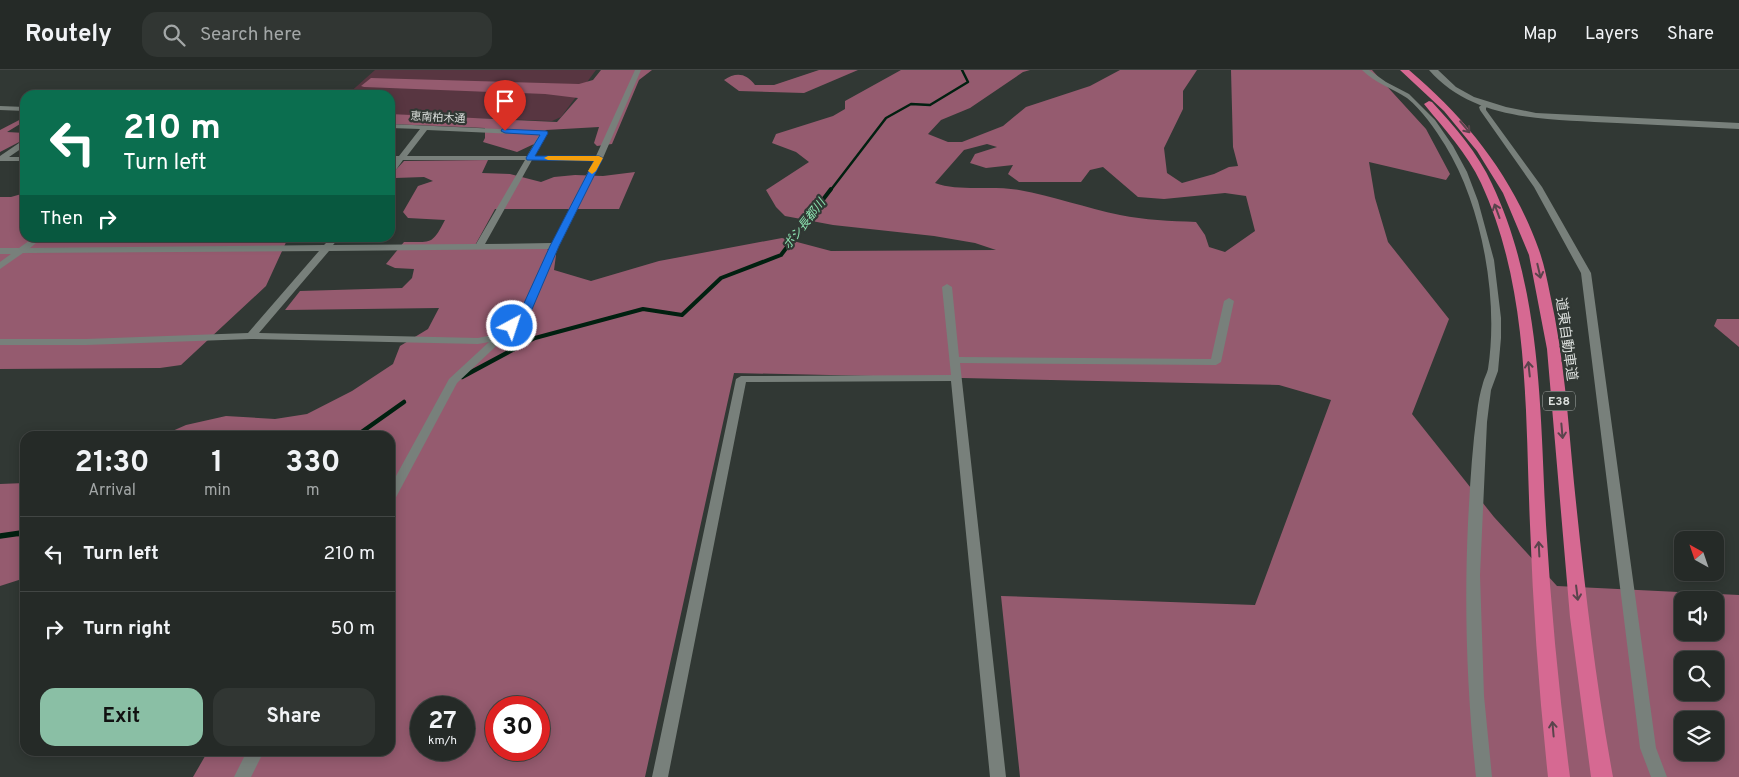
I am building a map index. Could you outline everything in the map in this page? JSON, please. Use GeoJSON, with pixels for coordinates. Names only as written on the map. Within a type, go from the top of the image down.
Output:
{"type":"FeatureCollection","features":[{"type":"Feature","properties":{"kind":"highway","name":"E38"},"geometry":{"type":"LineString","coordinates":[[1395,70],[1443,119],[1465,148],[1487,183],[1509,243],[1523,313],[1531,389],[1540,557],[1553,735],[1559,777]]}},
{"type":"Feature","properties":{"kind":"highway","name":"道東自動車道"},"geometry":{"type":"LineString","coordinates":[[1404,70],[1445,106],[1484,150],[1505,184],[1533,248],[1549,318],[1558,392],[1574,568],[1602,777]]}},
{"type":"Feature","properties":{"kind":"street"},"geometry":{"type":"LineString","coordinates":[[395,489],[454,381],[525,314],[555,246],[599,158],[638,70]]}},
{"type":"Feature","properties":{"kind":"street"},"geometry":{"type":"LineString","coordinates":[[1365,70],[1384,84],[1411,98],[1438,127],[1452,148],[1466,175],[1478,212],[1490,268],[1496,319],[1493,371],[1483,412],[1475,505],[1472,602],[1478,729],[1484,777]]}},
{"type":"Feature","properties":{"kind":"street"},"geometry":{"type":"LineString","coordinates":[[1433,70],[1455,90],[1486,104],[1536,116],[1739,126]]}},
{"type":"Feature","properties":{"kind":"street"},"geometry":{"type":"LineString","coordinates":[[1486,104],[1482,107],[1483,110],[1496,131],[1519,158],[1544,197],[1565,231],[1586,273],[1648,748],[1658,777]]}},
{"type":"Feature","properties":{"kind":"street"},"geometry":{"type":"LineString","coordinates":[[0,108],[20,109]]}},
{"type":"Feature","properties":{"kind":"street","name":"恵南柏木通"},"geometry":{"type":"LineString","coordinates":[[395,126],[544,133],[530,158]]}},
{"type":"Feature","properties":{"kind":"street"},"geometry":{"type":"LineString","coordinates":[[395,166],[425,128]]}},
{"type":"Feature","properties":{"kind":"street"},"geometry":{"type":"LineString","coordinates":[[0,159],[20,146]]}},
{"type":"Feature","properties":{"kind":"street"},"geometry":{"type":"LineString","coordinates":[[395,158],[599,158]]}},
{"type":"Feature","properties":{"kind":"street"},"geometry":{"type":"LineString","coordinates":[[479,247],[530,158]]}},
{"type":"Feature","properties":{"kind":"street"},"geometry":{"type":"LineString","coordinates":[[0,159],[20,159]]}},
{"type":"Feature","properties":{"kind":"street"},"geometry":{"type":"LineString","coordinates":[[0,266],[32,242]]}},
{"type":"Feature","properties":{"kind":"street"},"geometry":{"type":"LineString","coordinates":[[251,336],[331,242]]}},
{"type":"Feature","properties":{"kind":"street"},"geometry":{"type":"LineString","coordinates":[[0,251],[555,246]]}},
{"type":"Feature","properties":{"kind":"street"},"geometry":{"type":"LineString","coordinates":[[947,287],[998,777]]}},
{"type":"Feature","properties":{"kind":"street"},"geometry":{"type":"LineString","coordinates":[[956,360],[1216,362],[1229,301]]}},
{"type":"Feature","properties":{"kind":"street"},"geometry":{"type":"LineString","coordinates":[[0,342],[86,342],[251,336],[478,341],[499,338]]}},
{"type":"Feature","properties":{"kind":"street"},"geometry":{"type":"LineString","coordinates":[[660,777],[741,379],[956,378]]}},
{"type":"Feature","properties":{"kind":"street"},"geometry":{"type":"LineString","coordinates":[[242,777],[253,756]]}},
{"type":"Feature","properties":{"kind":"shaded area"},"geometry":{"type":"Polygon","coordinates":[[[375,70],[596,70],[561,117],[552,121],[395,115],[395,90],[353,90],[375,70]]]}},
{"type":"Feature","properties":{"kind":"shaded area"},"geometry":{"type":"Polygon","coordinates":[[[601,70],[652,70],[639,80],[612,144],[597,146],[594,143],[599,127],[546,130],[534,144],[517,152],[483,142],[485,128],[395,124],[395,114],[557,122],[578,98],[545,94],[361,86],[371,78],[579,84],[593,80],[601,70]]]}},
{"type":"Feature","properties":{"kind":"shaded area"},"geometry":{"type":"Polygon","coordinates":[[[819,70],[858,70],[804,93],[739,91],[724,80],[741,75],[748,78],[755,85],[774,85],[819,70]]]}},
{"type":"Feature","properties":{"kind":"shaded area"},"geometry":{"type":"Polygon","coordinates":[[[901,70],[1030,70],[1023,72],[970,108],[941,120],[928,134],[948,142],[962,142],[1003,126],[1026,107],[1090,86],[1120,70],[1197,70],[1183,91],[1183,109],[1164,148],[1167,173],[1182,183],[1214,174],[1229,167],[1238,166],[1233,147],[1231,70],[1372,70],[1426,129],[1450,174],[1446,180],[1369,162],[1375,198],[1388,242],[1449,319],[1412,414],[1494,517],[1557,586],[1674,592],[1674,641],[1724,641],[1724,594],[1739,595],[1739,777],[1020,777],[1001,596],[1255,605],[1331,400],[1279,385],[734,373],[645,777],[193,777],[205,756],[395,756],[395,431],[172,431],[186,425],[226,416],[275,419],[307,414],[352,391],[393,364],[400,346],[428,329],[439,308],[285,310],[300,291],[402,288],[412,278],[414,269],[395,268],[386,264],[404,242],[426,242],[434,238],[445,220],[408,218],[403,212],[418,186],[433,181],[424,177],[395,178],[395,171],[404,161],[488,160],[482,173],[510,174],[541,182],[554,177],[575,175],[603,176],[635,172],[619,209],[495,209],[473,249],[547,249],[556,255],[554,270],[591,281],[659,261],[782,238],[831,251],[996,250],[975,243],[934,236],[833,225],[785,216],[776,207],[766,190],[809,162],[796,152],[772,143],[776,134],[833,116],[845,109],[845,101],[901,70]],[[987,144],[964,150],[935,183],[965,188],[1019,190],[1129,217],[1196,222],[1205,235],[1209,247],[1225,252],[1255,231],[1246,196],[1225,193],[1164,199],[1138,197],[1103,167],[1090,170],[1081,182],[1019,182],[1008,174],[1013,165],[986,168],[970,163],[975,154],[997,147],[987,144]]]}},
{"type":"Feature","properties":{"kind":"shaded area"},"geometry":{"type":"Polygon","coordinates":[[[20,120],[20,124],[7,132],[20,133],[20,142],[0,152],[0,130],[20,120]]]}},
{"type":"Feature","properties":{"kind":"shaded area"},"geometry":{"type":"Polygon","coordinates":[[[20,194],[20,242],[286,242],[266,286],[181,365],[160,368],[0,369],[0,197],[20,194]]]}},
{"type":"Feature","properties":{"kind":"shaded area"},"geometry":{"type":"Polygon","coordinates":[[[1717,319],[1739,319],[1739,347],[1714,326],[1717,319]]]}},
{"type":"Feature","properties":{"kind":"shaded area"},"geometry":{"type":"Polygon","coordinates":[[[20,483],[20,580],[0,586],[0,484],[20,483]]]}},
{"type":"Feature","properties":{"kind":"waterway","name":"ポシ長都川"},"geometry":{"type":"LineString","coordinates":[[830,191],[886,118],[911,104],[930,105],[968,82],[962,70]]}},
{"type":"Feature","properties":{"kind":"waterway","name":"ポシ長都川"},"geometry":{"type":"LineString","coordinates":[[529,341],[643,309],[682,315],[721,278],[781,255],[831,189]]}},
{"type":"Feature","properties":{"kind":"waterway","name":"ポシ長都川"},"geometry":{"type":"LineString","coordinates":[[462,377],[529,341]]}},
{"type":"Feature","properties":{"kind":"waterway","name":"ポシ長都川"},"geometry":{"type":"LineString","coordinates":[[363,431],[404,402]]}},
{"type":"Feature","properties":{"kind":"waterway","name":"ポシ長都川"},"geometry":{"type":"LineString","coordinates":[[0,536],[20,533]]}},
{"type":"Feature","properties":{"kind":"slow traffic"},"geometry":{"type":"LineString","coordinates":[[548,158],[599,158],[592,171]]}},
{"type":"Feature","properties":{"kind":"route"},"geometry":{"type":"LineString","coordinates":[[505,131],[544,133],[530,158],[599,158],[555,246],[525,314],[512,326]]}}]}
